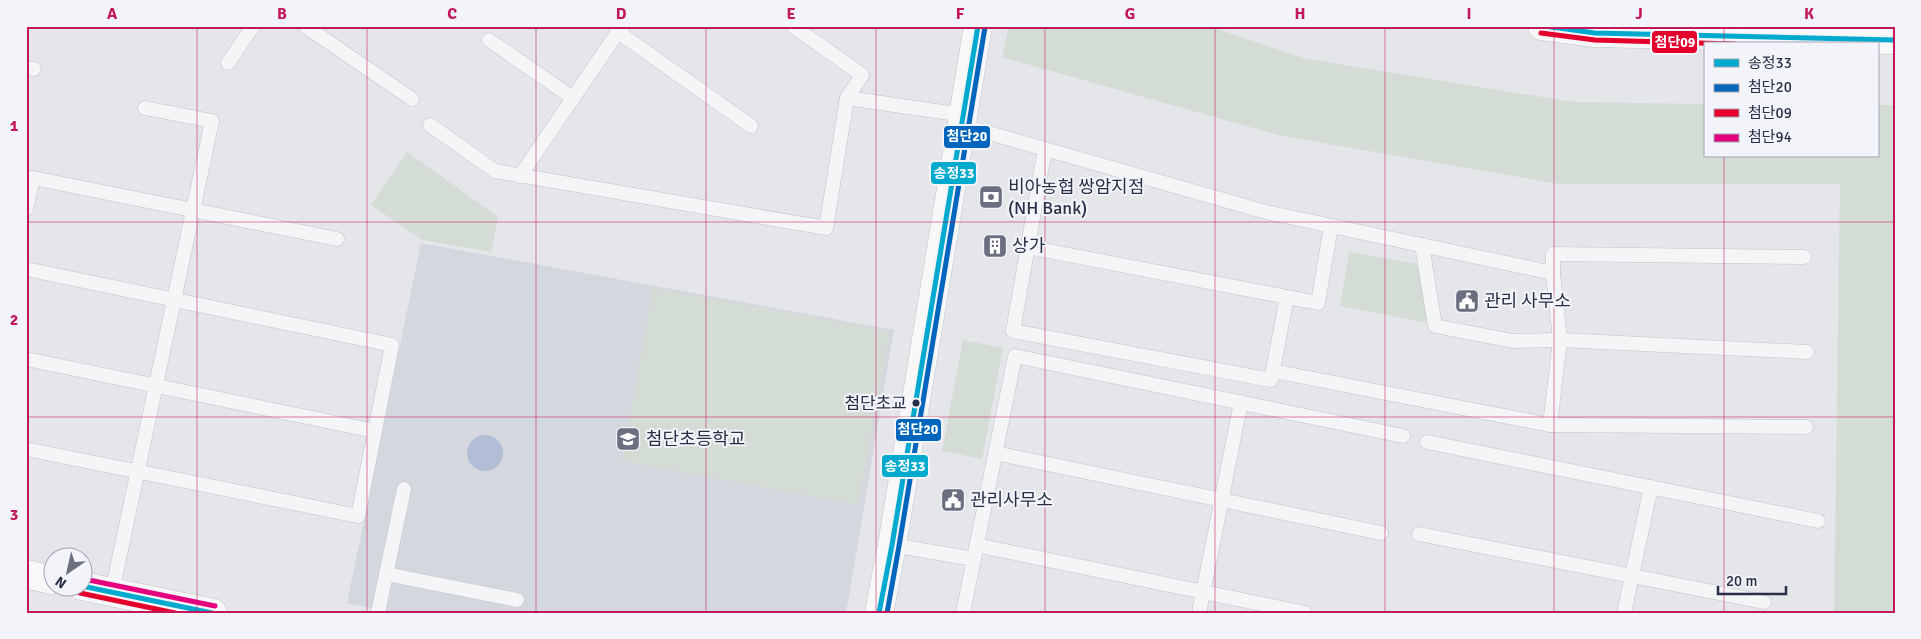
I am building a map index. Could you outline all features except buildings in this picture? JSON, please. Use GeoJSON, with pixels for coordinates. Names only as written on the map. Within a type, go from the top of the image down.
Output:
{"type":"FeatureCollection","features":[{"type":"Feature","properties":{"kind":"street"},"geometry":{"type":"LineString","coordinates":[[879,613],[892,545],[978,26]]}},
{"type":"Feature","properties":{"kind":"street"},"geometry":{"type":"LineString","coordinates":[[1542,26],[1595,33],[1895,40]]}},
{"type":"Feature","properties":{"kind":"street"},"geometry":{"type":"LineString","coordinates":[[26,574],[42,578]]}},
{"type":"Feature","properties":{"kind":"street"},"geometry":{"type":"LineString","coordinates":[[92,588],[213,613]]}},
{"type":"Feature","properties":{"kind":"lane"},"geometry":{"type":"LineString","coordinates":[[228,63],[252,26]]}},
{"type":"Feature","properties":{"kind":"lane"},"geometry":{"type":"LineString","coordinates":[[305,26],[412,99]]}},
{"type":"Feature","properties":{"kind":"lane"},"geometry":{"type":"LineString","coordinates":[[430,125],[495,171],[826,228],[847,98],[862,75],[793,26]]}},
{"type":"Feature","properties":{"kind":"lane"},"geometry":{"type":"LineString","coordinates":[[520,176],[620,29],[751,126]]}},
{"type":"Feature","properties":{"kind":"lane"},"geometry":{"type":"LineString","coordinates":[[489,40],[573,98]]}},
{"type":"Feature","properties":{"kind":"lane"},"geometry":{"type":"LineString","coordinates":[[847,98],[962,120],[1046,149],[1266,212],[1553,273]]}},
{"type":"Feature","properties":{"kind":"lane"},"geometry":{"type":"LineString","coordinates":[[112,592],[212,121],[145,108]]}},
{"type":"Feature","properties":{"kind":"lane"},"geometry":{"type":"LineString","coordinates":[[1046,149],[1013,331],[1271,380],[1287,297]]}},
{"type":"Feature","properties":{"kind":"lane"},"geometry":{"type":"LineString","coordinates":[[26,209],[33,178],[337,240]]}},
{"type":"Feature","properties":{"kind":"lane"},"geometry":{"type":"LineString","coordinates":[[1028,247],[1318,303],[1331,226]]}},
{"type":"Feature","properties":{"kind":"lane"},"geometry":{"type":"LineString","coordinates":[[1422,245],[1435,326],[1513,341],[1560,340],[1808,352]]}},
{"type":"Feature","properties":{"kind":"lane"},"geometry":{"type":"LineString","coordinates":[[1550,425],[1560,340],[1553,273],[1553,254],[1804,257]]}},
{"type":"Feature","properties":{"kind":"lane"},"geometry":{"type":"LineString","coordinates":[[26,269],[392,344],[358,516],[26,449]]}},
{"type":"Feature","properties":{"kind":"lane"},"geometry":{"type":"LineString","coordinates":[[963,613],[1015,356],[1403,436]]}},
{"type":"Feature","properties":{"kind":"lane"},"geometry":{"type":"LineString","coordinates":[[26,359],[375,431]]}},
{"type":"Feature","properties":{"kind":"lane"},"geometry":{"type":"LineString","coordinates":[[1273,371],[1550,425],[1806,426]]}},
{"type":"Feature","properties":{"kind":"lane"},"geometry":{"type":"LineString","coordinates":[[1199,613],[1241,402]]}},
{"type":"Feature","properties":{"kind":"lane"},"geometry":{"type":"LineString","coordinates":[[1427,442],[1818,521]]}},
{"type":"Feature","properties":{"kind":"lane"},"geometry":{"type":"LineString","coordinates":[[995,453],[1381,533]]}},
{"type":"Feature","properties":{"kind":"lane"},"geometry":{"type":"LineString","coordinates":[[1624,613],[1651,487]]}},
{"type":"Feature","properties":{"kind":"lane"},"geometry":{"type":"LineString","coordinates":[[378,613],[404,489]]}},
{"type":"Feature","properties":{"kind":"lane"},"geometry":{"type":"LineString","coordinates":[[1419,534],[1764,602]]}},
{"type":"Feature","properties":{"kind":"lane"},"geometry":{"type":"LineString","coordinates":[[892,545],[975,552],[1203,592],[1304,613]]}},
{"type":"Feature","properties":{"kind":"lane"},"geometry":{"type":"LineString","coordinates":[[386,574],[517,600]]}},
{"type":"Feature","properties":{"kind":"shaded area"},"geometry":{"type":"Polygon","coordinates":[[[1009,26],[1208,26],[1307,59],[1573,102],[1704,104],[1704,158],[1878,158],[1878,105],[1895,105],[1895,613],[1834,613],[1840,184],[1559,184],[1282,136],[1002,57],[1009,26]]]}},
{"type":"Feature","properties":{"kind":"shaded area"},"geometry":{"type":"Polygon","coordinates":[[[407,152],[498,217],[491,252],[422,240],[371,205],[407,152]]]}},
{"type":"Feature","properties":{"kind":"shaded area","name":"첨단초등학교"},"geometry":{"type":"Polygon","coordinates":[[[421,243],[894,330],[846,613],[394,613],[347,603],[421,243]]]}},
{"type":"Feature","properties":{"kind":"shaded area"},"geometry":{"type":"Polygon","coordinates":[[[1349,252],[1417,264],[1428,323],[1340,306],[1349,252]]]}},
{"type":"Feature","properties":{"kind":"shaded area"},"geometry":{"type":"Polygon","coordinates":[[[653,288],[890,331],[858,505],[622,461],[653,288]]]}},
{"type":"Feature","properties":{"kind":"shaded area"},"geometry":{"type":"Polygon","coordinates":[[[963,340],[1003,348],[982,459],[942,451],[963,340]]]}},
{"type":"Feature","properties":{"kind":"water"},"geometry":{"type":"Polygon","coordinates":[[[485,435],[492,436],[498,440],[502,446],[502,460],[498,466],[492,470],[485,471],[478,470],[472,466],[468,460],[467,453],[468,446],[472,440],[478,436],[485,435]]]}},
{"type":"Feature","properties":{"kind":"transit line","name":"송정33"},"geometry":{"type":"LineString","coordinates":[[879,613],[892,545],[978,26]]}},
{"type":"Feature","properties":{"kind":"transit line","name":"송정33"},"geometry":{"type":"LineString","coordinates":[[1544,26],[1595,33],[1895,40]]}},
{"type":"Feature","properties":{"kind":"transit line","name":"첨단20"},"geometry":{"type":"LineString","coordinates":[[887,613],[985,27]]}},
{"type":"Feature","properties":{"kind":"transit line","name":"첨단09"},"geometry":{"type":"LineString","coordinates":[[1541,33],[1595,40],[1704,43]]}},
{"type":"Feature","properties":{"kind":"transit line","name":"첨단94"},"geometry":{"type":"LineString","coordinates":[[92,581],[215,606]]}},
{"type":"Feature","properties":{"kind":"transit line","name":"송정33"},"geometry":{"type":"LineString","coordinates":[[92,588],[212,613]]}},
{"type":"Feature","properties":{"kind":"transit line","name":"첨단09"},"geometry":{"type":"LineString","coordinates":[[92,596],[175,613]]}},
{"type":"Feature","properties":{"kind":"place","name":"비아농협 쌍암지점 (NH Bank)"},"geometry":{"type":"Point","coordinates":[991,197]}},
{"type":"Feature","properties":{"kind":"place","name":"상가"},"geometry":{"type":"Point","coordinates":[995,246]}},
{"type":"Feature","properties":{"kind":"place","name":"관리 사무소"},"geometry":{"type":"Point","coordinates":[1467,301]}},
{"type":"Feature","properties":{"kind":"place","name":"첨단초교"},"geometry":{"type":"Point","coordinates":[916,403]}},
{"type":"Feature","properties":{"kind":"place","name":"첨단초등학교"},"geometry":{"type":"Point","coordinates":[628,439]}},
{"type":"Feature","properties":{"kind":"place","name":"관리사무소"},"geometry":{"type":"Point","coordinates":[953,500]}}]}
